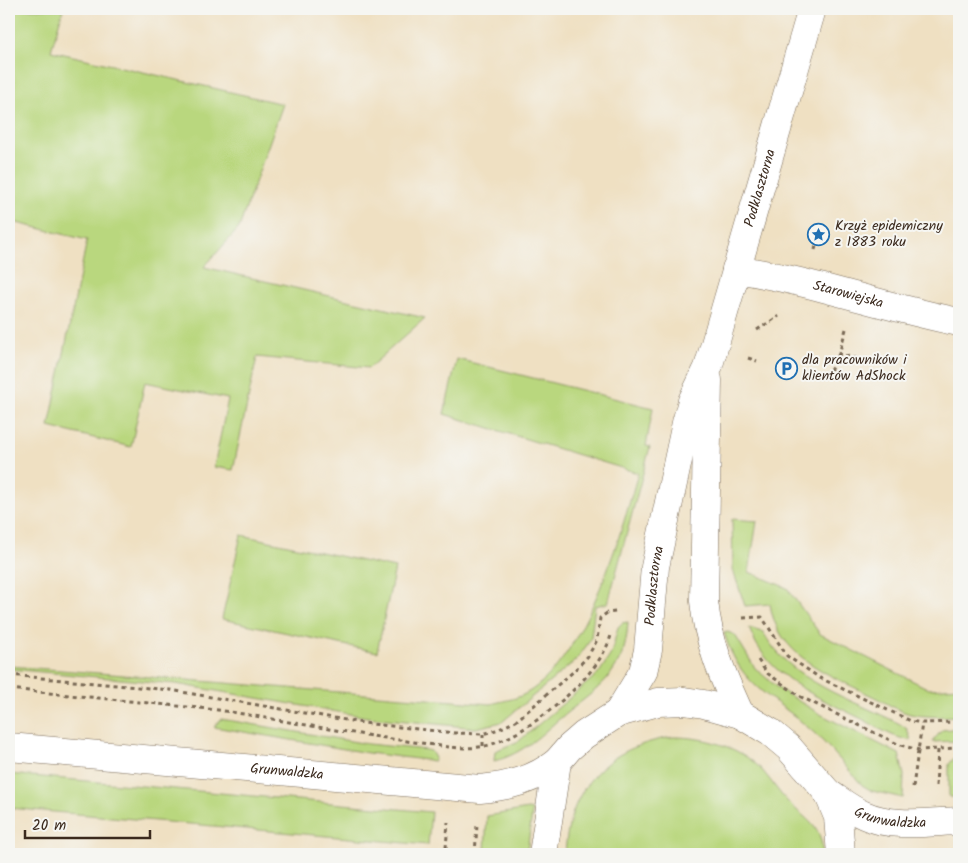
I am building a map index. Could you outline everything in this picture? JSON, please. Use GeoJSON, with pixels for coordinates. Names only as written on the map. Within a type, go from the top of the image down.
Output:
{"type":"FeatureCollection","features":[{"type":"Feature","properties":{"kind":"street","name":"Podklasztorna"},"geometry":{"type":"LineString","coordinates":[[618,713],[643,672],[648,650],[655,566],[692,401],[708,368],[812,9]]}},
{"type":"Feature","properties":{"kind":"street","name":"Starowiejska"},"geometry":{"type":"LineString","coordinates":[[736,269],[812,284],[863,299],[959,322]]}},
{"type":"Feature","properties":{"kind":"street","name":"Podklasztorna"},"geometry":{"type":"LineString","coordinates":[[708,368],[705,608],[717,663],[740,714]]}},
{"type":"Feature","properties":{"kind":"street"},"geometry":{"type":"LineString","coordinates":[[618,713],[658,702],[684,701],[704,704],[740,714],[770,732],[788,748],[828,792],[838,817],[841,854]]}},
{"type":"Feature","properties":{"kind":"street","name":"Grunwaldzka"},"geometry":{"type":"LineString","coordinates":[[9,747],[480,790],[525,781],[543,773],[584,735],[618,713]]}},
{"type":"Feature","properties":{"kind":"street"},"geometry":{"type":"LineString","coordinates":[[543,854],[557,762]]}},
{"type":"Feature","properties":{"kind":"street","name":"Grunwaldzka"},"geometry":{"type":"LineString","coordinates":[[828,792],[855,811],[878,820],[913,823],[959,821]]}},
{"type":"Feature","properties":{"kind":"path"},"geometry":{"type":"LineString","coordinates":[[753,334],[769,321],[783,314]]}},
{"type":"Feature","properties":{"kind":"path"},"geometry":{"type":"LineString","coordinates":[[826,378],[839,354],[846,328]]}},
{"type":"Feature","properties":{"kind":"path"},"geometry":{"type":"LineString","coordinates":[[839,354],[867,361]]}},
{"type":"Feature","properties":{"kind":"path"},"geometry":{"type":"LineString","coordinates":[[613,622],[614,612]]}},
{"type":"Feature","properties":{"kind":"path"},"geometry":{"type":"LineString","coordinates":[[735,618],[762,617],[787,656],[820,678],[903,719],[922,723],[959,722]]}},
{"type":"Feature","properties":{"kind":"path"},"geometry":{"type":"LineString","coordinates":[[9,675],[170,690],[363,722],[455,734],[483,734],[516,721],[574,671],[588,656],[597,640],[600,618]]}},
{"type":"Feature","properties":{"kind":"path"},"geometry":{"type":"LineString","coordinates":[[9,690],[228,711],[369,736],[454,747],[483,746],[504,741],[519,734],[550,710],[598,664],[608,649],[612,632]]}},
{"type":"Feature","properties":{"kind":"path"},"geometry":{"type":"LineString","coordinates":[[754,654],[768,673],[801,697],[900,745],[919,750],[959,748]]}},
{"type":"Feature","properties":{"kind":"path"},"geometry":{"type":"LineString","coordinates":[[936,788],[938,750]]}},
{"type":"Feature","properties":{"kind":"path"},"geometry":{"type":"LineString","coordinates":[[446,848],[449,814]]}},
{"type":"Feature","properties":{"kind":"green space"},"geometry":{"type":"Polygon","coordinates":[[[9,9],[63,9],[51,51],[283,104],[239,228],[204,267],[425,318],[369,368],[257,357],[233,470],[214,467],[228,399],[145,382],[131,447],[49,427],[87,240],[9,221],[9,9]]]}},
{"type":"Feature","properties":{"kind":"green space"},"geometry":{"type":"Polygon","coordinates":[[[457,359],[653,408],[646,446],[650,447],[608,603],[595,606],[591,637],[576,660],[502,722],[476,728],[367,717],[176,684],[9,669],[9,666],[491,704],[521,696],[543,681],[563,658],[581,629],[596,597],[610,563],[638,473],[444,414],[457,359]]]}},
{"type":"Feature","properties":{"kind":"green space"},"geometry":{"type":"Polygon","coordinates":[[[732,519],[757,521],[749,572],[787,588],[820,634],[929,689],[959,687],[959,716],[940,717],[910,714],[836,679],[806,661],[793,650],[782,637],[770,604],[745,606],[733,570],[732,519]]]}},
{"type":"Feature","properties":{"kind":"green space"},"geometry":{"type":"Polygon","coordinates":[[[241,535],[395,568],[377,652],[222,619],[241,535]]]}},
{"type":"Feature","properties":{"kind":"green space"},"geometry":{"type":"Polygon","coordinates":[[[628,622],[622,655],[605,681],[532,743],[514,754],[494,761],[495,751],[519,741],[599,673],[611,654],[618,627],[622,623],[628,622]]]}},
{"type":"Feature","properties":{"kind":"green space"},"geometry":{"type":"Polygon","coordinates":[[[749,628],[763,632],[789,664],[806,676],[843,697],[900,724],[907,729],[911,740],[886,732],[828,703],[796,684],[768,660],[757,645],[749,628]]]}},
{"type":"Feature","properties":{"kind":"green space"},"geometry":{"type":"Polygon","coordinates":[[[728,632],[735,635],[755,668],[779,689],[820,714],[899,754],[904,775],[903,798],[872,791],[862,785],[819,737],[760,690],[749,679],[731,652],[724,633],[728,632]]]}},
{"type":"Feature","properties":{"kind":"green space"},"geometry":{"type":"Polygon","coordinates":[[[221,719],[368,744],[427,750],[431,751],[435,758],[434,761],[368,753],[214,727],[221,719]]]}},
{"type":"Feature","properties":{"kind":"green space"},"geometry":{"type":"Polygon","coordinates":[[[959,728],[959,741],[932,742],[942,730],[959,728]]]}},
{"type":"Feature","properties":{"kind":"green space"},"geometry":{"type":"Polygon","coordinates":[[[673,737],[685,737],[720,744],[752,761],[765,773],[784,798],[817,830],[822,845],[822,854],[565,854],[568,830],[574,809],[583,790],[595,774],[610,761],[628,750],[649,742],[673,737]]]}},
{"type":"Feature","properties":{"kind":"green space"},"geometry":{"type":"Polygon","coordinates":[[[959,755],[959,797],[949,797],[949,764],[959,755]]]}},
{"type":"Feature","properties":{"kind":"green space"},"geometry":{"type":"Polygon","coordinates":[[[9,774],[431,812],[428,845],[9,808],[9,774]]]}},
{"type":"Feature","properties":{"kind":"green space"},"geometry":{"type":"Polygon","coordinates":[[[528,809],[532,810],[532,814],[527,852],[512,854],[485,851],[487,816],[528,809]]]}},
{"type":"Feature","properties":{"kind":"place","name":"Krzyż epidemiczny z 1883 roku"},"geometry":{"type":"Point","coordinates":[819,234]}},
{"type":"Feature","properties":{"kind":"place","name":"dla pracowników i klientów AdShock"},"geometry":{"type":"Point","coordinates":[786,368]}}]}
